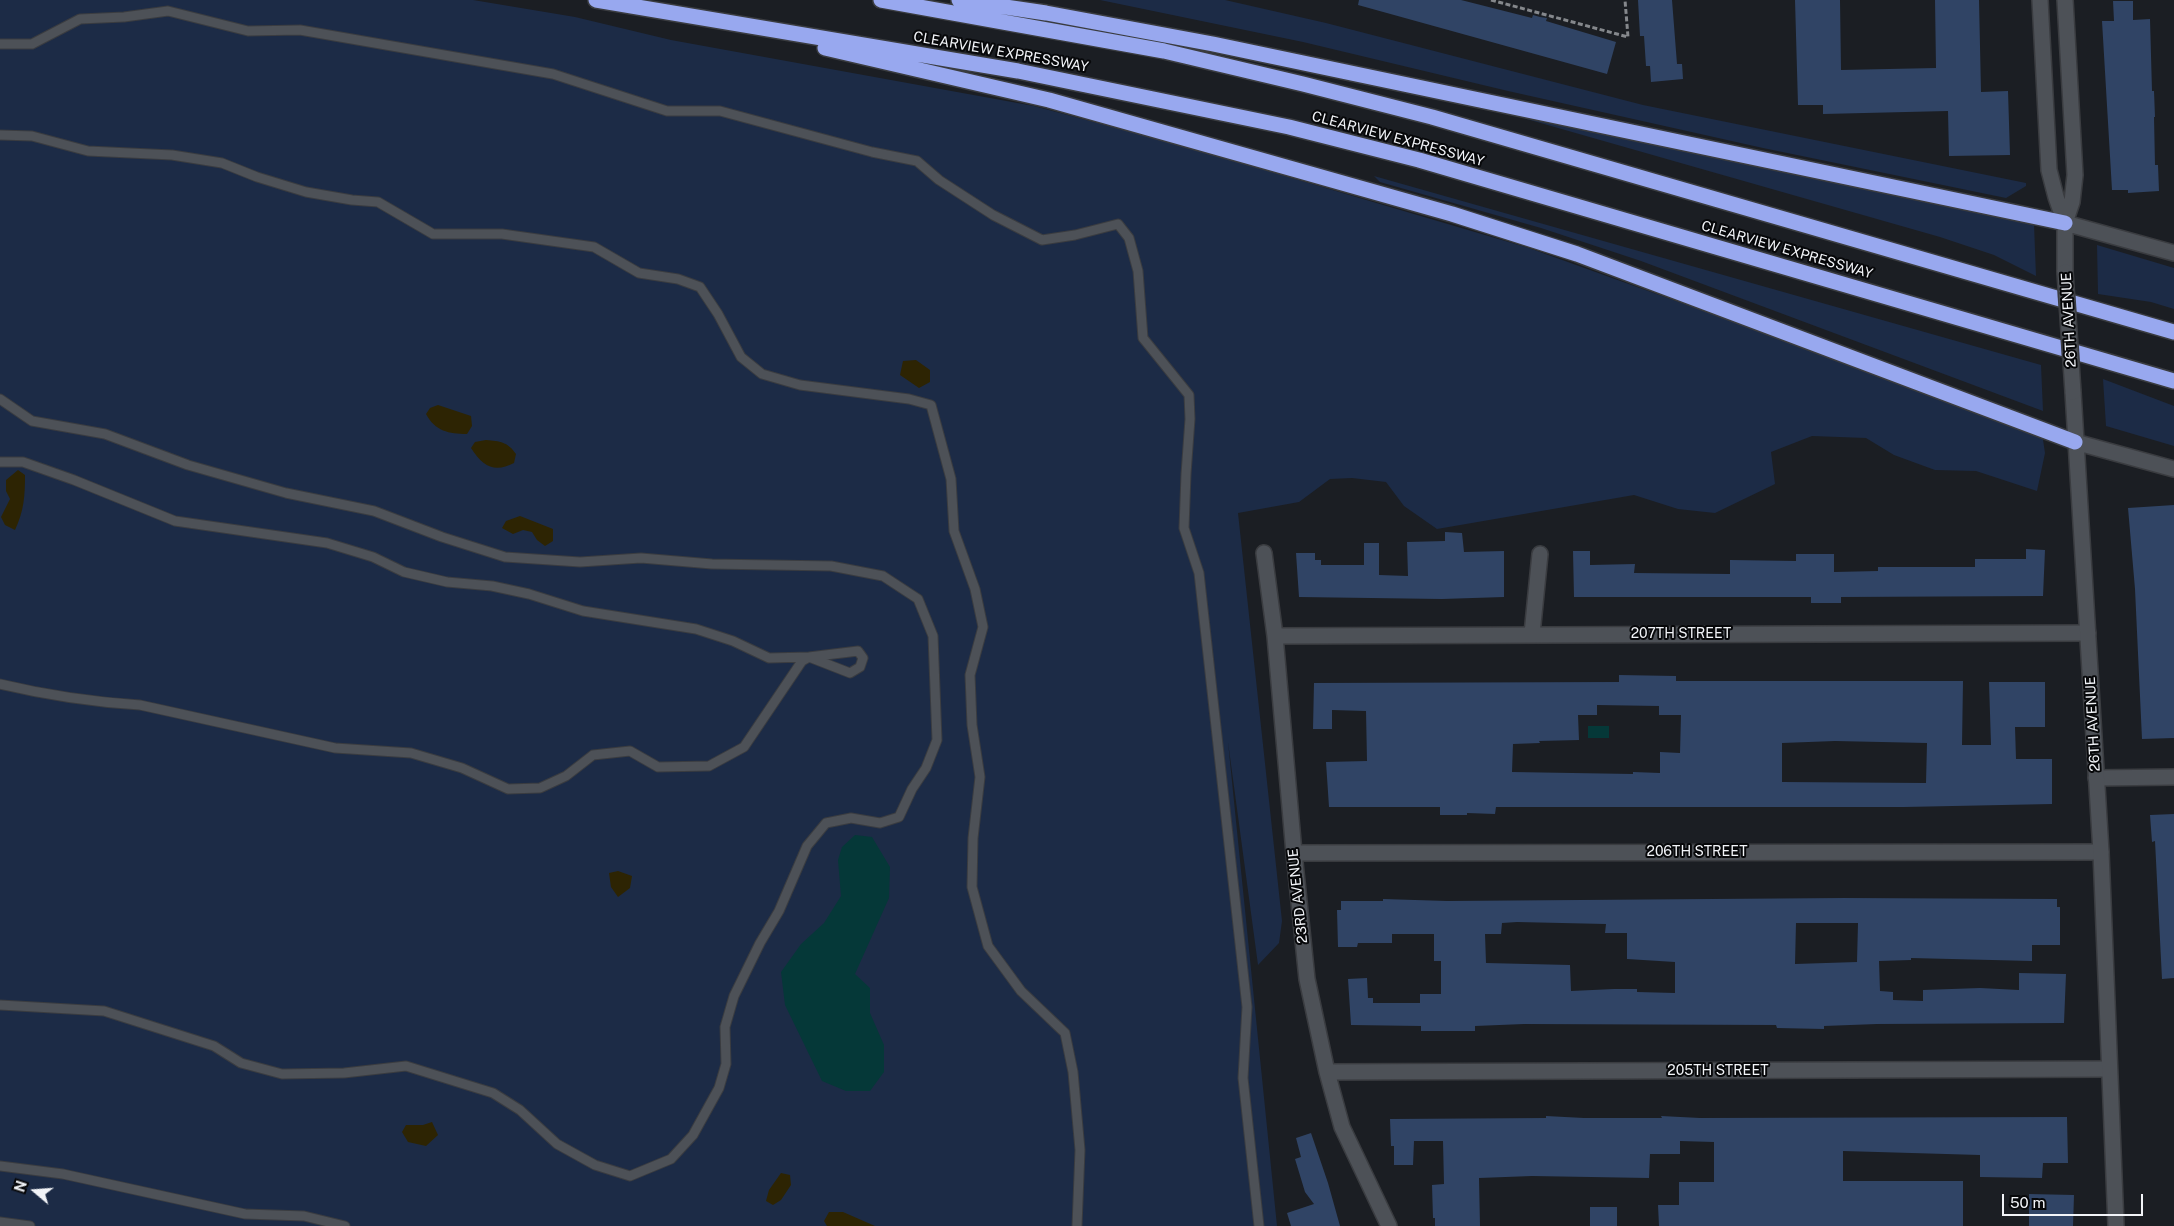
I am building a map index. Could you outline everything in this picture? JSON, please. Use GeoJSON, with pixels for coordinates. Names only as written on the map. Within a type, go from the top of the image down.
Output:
{"type":"FeatureCollection","features":[{"type":"Feature","properties":{"kind":"highway","name":"CLEARVIEW EXPRESSWAY"},"geometry":{"type":"LineString","coordinates":[[596,0],[1018,71],[1289,126],[1419,160],[2174,381]]}},
{"type":"Feature","properties":{"kind":"highway","name":"CLEARVIEW EXPRESSWAY"},"geometry":{"type":"LineString","coordinates":[[881,0],[1164,52],[1303,84],[1432,117],[2174,332]]}},
{"type":"Feature","properties":{"kind":"highway"},"geometry":{"type":"LineString","coordinates":[[960,0],[1046,13],[1213,44],[2066,223]]}},
{"type":"Feature","properties":{"kind":"highway"},"geometry":{"type":"LineString","coordinates":[[635,6],[898,64],[1049,100],[1452,214],[1577,254],[2075,442]]}},
{"type":"Feature","properties":{"kind":"street","name":"26TH AVENUE"},"geometry":{"type":"LineString","coordinates":[[2040,0],[2049,170],[2056,197],[2066,223]]}},
{"type":"Feature","properties":{"kind":"street","name":"26TH AVENUE"},"geometry":{"type":"LineString","coordinates":[[2065,0],[2075,175],[2072,202],[2066,223],[2066,272],[2101,852],[2116,1226]]}},
{"type":"Feature","properties":{"kind":"street"},"geometry":{"type":"LineString","coordinates":[[2066,223],[2174,252]]}},
{"type":"Feature","properties":{"kind":"street"},"geometry":{"type":"LineString","coordinates":[[2075,442],[2174,469]]}},
{"type":"Feature","properties":{"kind":"street","name":"23RD AVENUE"},"geometry":{"type":"LineString","coordinates":[[1264,552],[1275,636],[1307,979],[1327,1072],[1342,1127],[1389,1226]]}},
{"type":"Feature","properties":{"kind":"street"},"geometry":{"type":"LineString","coordinates":[[1532,634],[1540,554]]}},
{"type":"Feature","properties":{"kind":"street","name":"207TH STREET"},"geometry":{"type":"LineString","coordinates":[[1275,636],[2088,633]]}},
{"type":"Feature","properties":{"kind":"street"},"geometry":{"type":"LineString","coordinates":[[2096,778],[2174,777]]}},
{"type":"Feature","properties":{"kind":"street","name":"206TH STREET"},"geometry":{"type":"LineString","coordinates":[[1294,853],[2101,852]]}},
{"type":"Feature","properties":{"kind":"street","name":"205TH STREET"},"geometry":{"type":"LineString","coordinates":[[1327,1072],[2109,1069]]}},
{"type":"Feature","properties":{"kind":"lane"},"geometry":{"type":"LineString","coordinates":[[0,44],[32,44],[80,19],[124,17],[168,11],[248,31],[300,30],[553,74],[667,111],[720,111],[872,152],[917,161],[939,180],[993,215],[1042,240],[1075,235],[1118,224],[1129,238],[1138,271],[1143,338],[1190,395],[1184,528],[1200,573],[1240,939],[1247,1007],[1243,1078],[1259,1226]]}},
{"type":"Feature","properties":{"kind":"lane"},"geometry":{"type":"LineString","coordinates":[[0,135],[32,136],[88,151],[172,155],[222,162],[257,177],[306,192],[378,202],[433,234],[502,234],[594,247],[639,273],[678,279],[700,287],[718,314],[741,357],[762,374],[800,385],[909,399],[931,405],[951,479],[954,531],[974,589],[983,627],[970,676],[972,725],[980,776],[973,838],[972,887],[988,946],[1021,991],[1065,1033],[1073,1072],[1080,1150],[1077,1226]]}},
{"type":"Feature","properties":{"kind":"lane"},"geometry":{"type":"LineString","coordinates":[[0,398],[32,421],[105,434],[188,465],[277,490],[374,511],[505,557],[580,562],[641,558],[712,564],[830,566],[883,576],[918,599],[933,636],[937,740],[926,768],[912,789],[899,817],[880,823],[851,818],[826,823],[807,846],[779,911],[760,943],[734,996],[725,1028],[726,1064],[715,1096],[693,1135],[671,1159],[630,1176],[595,1164],[558,1144],[520,1110],[493,1094],[406,1066],[344,1073],[282,1074],[240,1063],[214,1046],[104,1011],[0,1004]]}},
{"type":"Feature","properties":{"kind":"lane"},"geometry":{"type":"LineString","coordinates":[[0,462],[24,462],[175,521],[327,543],[373,557],[404,572],[447,582],[492,586],[529,594],[583,611],[696,629],[733,641],[769,658],[809,657],[858,650],[863,658],[860,667],[850,673],[809,657]]}},
{"type":"Feature","properties":{"kind":"lane"},"geometry":{"type":"LineString","coordinates":[[0,684],[26,691],[111,703],[140,705],[335,748],[411,754],[462,768],[508,789],[516,789],[540,788],[566,776],[593,755],[630,751],[658,767],[708,766],[744,747],[802,661],[809,657]]}},
{"type":"Feature","properties":{"kind":"lane"},"geometry":{"type":"LineString","coordinates":[[0,1166],[63,1174],[245,1214],[304,1216],[345,1226]]}},
{"type":"Feature","properties":{"kind":"lane"},"geometry":{"type":"LineString","coordinates":[[0,1222],[30,1226]]}},
{"type":"Feature","properties":{"kind":"path"},"geometry":{"type":"LineString","coordinates":[[1491,0],[1628,37],[1625,0]]}},
{"type":"Feature","properties":{"kind":"shaded area"},"geometry":{"type":"Polygon","coordinates":[[[0,0],[473,0],[575,17],[671,40],[1034,106],[1187,147],[1529,248],[2042,433],[2045,453],[2037,491],[1976,471],[1935,470],[1894,455],[1866,438],[1812,436],[1771,452],[1775,484],[1715,513],[1678,509],[1634,495],[1437,529],[1404,506],[1386,482],[1352,478],[1330,479],[1299,502],[1238,513],[1282,921],[1279,943],[1258,965],[1228,742],[1277,1226],[0,1226],[0,0]]]}},
{"type":"Feature","properties":{"kind":"shaded area"},"geometry":{"type":"Polygon","coordinates":[[[1100,0],[1225,0],[1326,23],[1643,105],[2026,183],[2026,186],[2006,198],[1763,148],[1508,91],[1303,42],[1100,0]]]}},
{"type":"Feature","properties":{"kind":"shaded area"},"geometry":{"type":"Polygon","coordinates":[[[1502,112],[2034,224],[2036,276],[1994,255],[1940,237],[1502,112]]]}},
{"type":"Feature","properties":{"kind":"shaded area"},"geometry":{"type":"Polygon","coordinates":[[[1374,176],[2041,365],[2043,411],[1641,261],[1541,228],[1380,182],[1374,176]]]}},
{"type":"Feature","properties":{"kind":"shaded area"},"geometry":{"type":"Polygon","coordinates":[[[2097,245],[2174,268],[2174,309],[2151,302],[2098,294],[2097,245]]]}},
{"type":"Feature","properties":{"kind":"shaded area"},"geometry":{"type":"Polygon","coordinates":[[[2103,379],[2174,406],[2174,446],[2106,426],[2103,379]]]}},
{"type":"Feature","properties":{"kind":"shaded area"},"geometry":{"type":"Polygon","coordinates":[[[1588,726],[1609,726],[1609,738],[1588,738],[1588,726]]]}},
{"type":"Feature","properties":{"kind":"shaded area"},"geometry":{"type":"Polygon","coordinates":[[[855,835],[872,837],[890,867],[889,898],[855,974],[870,988],[870,1013],[884,1045],[884,1072],[870,1091],[846,1091],[822,1081],[785,1005],[781,972],[801,944],[824,923],[841,896],[838,860],[842,847],[855,835]]]}},
{"type":"Feature","properties":{"kind":"sand"},"geometry":{"type":"Polygon","coordinates":[[[916,360],[930,370],[930,382],[919,388],[900,375],[903,361],[916,360]]]}},
{"type":"Feature","properties":{"kind":"sand"},"geometry":{"type":"Polygon","coordinates":[[[438,405],[471,416],[472,426],[467,434],[448,432],[438,428],[430,420],[426,414],[430,408],[438,405]]]}},
{"type":"Feature","properties":{"kind":"sand"},"geometry":{"type":"Polygon","coordinates":[[[486,440],[500,442],[510,447],[516,454],[514,463],[501,468],[495,468],[480,460],[471,448],[475,442],[486,440]]]}},
{"type":"Feature","properties":{"kind":"sand"},"geometry":{"type":"Polygon","coordinates":[[[18,470],[25,475],[25,490],[22,510],[15,530],[5,525],[1,517],[10,499],[6,491],[6,480],[18,470]]]}},
{"type":"Feature","properties":{"kind":"sand"},"geometry":{"type":"Polygon","coordinates":[[[520,516],[553,529],[553,541],[545,546],[537,540],[532,532],[523,530],[513,534],[502,528],[506,521],[520,516]]]}},
{"type":"Feature","properties":{"kind":"sand"},"geometry":{"type":"Polygon","coordinates":[[[618,871],[632,876],[630,888],[618,897],[611,887],[609,873],[618,871]]]}},
{"type":"Feature","properties":{"kind":"sand"},"geometry":{"type":"Polygon","coordinates":[[[432,1122],[438,1135],[426,1146],[408,1142],[402,1132],[406,1125],[423,1125],[432,1122]]]}},
{"type":"Feature","properties":{"kind":"sand"},"geometry":{"type":"Polygon","coordinates":[[[781,1173],[790,1175],[791,1185],[781,1200],[773,1205],[766,1201],[769,1190],[781,1173]]]}},
{"type":"Feature","properties":{"kind":"sand"},"geometry":{"type":"Polygon","coordinates":[[[829,1212],[843,1212],[875,1226],[827,1226],[824,1221],[829,1212]]]}},
{"type":"Feature","properties":{"kind":"building"},"geometry":{"type":"Polygon","coordinates":[[[1359,0],[1461,0],[1532,18],[1533,15],[1547,18],[1546,21],[1616,42],[1607,74],[1358,5],[1359,0]]]}},
{"type":"Feature","properties":{"kind":"building"},"geometry":{"type":"Polygon","coordinates":[[[1638,0],[1672,0],[1677,64],[1682,64],[1683,79],[1651,82],[1650,66],[1646,66],[1644,36],[1640,36],[1638,0]]]}},
{"type":"Feature","properties":{"kind":"building"},"geometry":{"type":"Polygon","coordinates":[[[1795,0],[1840,0],[1841,70],[1936,68],[1935,0],[1979,0],[1981,92],[2008,91],[2010,155],[1949,156],[1948,111],[1823,114],[1823,105],[1798,105],[1795,0]]]}},
{"type":"Feature","properties":{"kind":"building"},"geometry":{"type":"Polygon","coordinates":[[[2113,1],[2133,1],[2133,20],[2150,19],[2152,91],[2154,91],[2155,117],[2155,165],[2158,165],[2159,191],[2128,193],[2128,190],[2112,190],[2102,21],[2114,21],[2113,1]]]}},
{"type":"Feature","properties":{"kind":"building"},"geometry":{"type":"Polygon","coordinates":[[[2174,505],[2174,738],[2142,739],[2135,589],[2128,508],[2174,505]]]}},
{"type":"Feature","properties":{"kind":"building"},"geometry":{"type":"Polygon","coordinates":[[[1445,532],[1462,533],[1464,552],[1504,551],[1504,597],[1442,599],[1299,597],[1296,553],[1315,553],[1315,560],[1321,560],[1321,565],[1364,565],[1364,543],[1379,543],[1379,575],[1408,576],[1407,542],[1445,541],[1445,532]]]}},
{"type":"Feature","properties":{"kind":"building"},"geometry":{"type":"Polygon","coordinates":[[[2026,549],[2045,550],[2043,596],[1841,597],[1841,603],[1811,603],[1811,597],[1574,597],[1573,551],[1590,551],[1590,565],[1635,564],[1634,573],[1730,574],[1730,560],[1796,561],[1796,554],[1834,554],[1834,572],[1878,571],[1878,567],[1975,567],[1975,559],[2026,559],[2026,549]]]}},
{"type":"Feature","properties":{"kind":"building"},"geometry":{"type":"Polygon","coordinates":[[[1619,675],[1676,676],[1676,681],[1963,681],[1962,745],[1991,745],[1989,682],[2045,682],[2045,727],[2015,727],[2016,759],[2052,759],[2052,804],[1904,807],[1496,807],[1495,814],[1467,813],[1467,815],[1440,815],[1440,807],[1329,807],[1326,762],[1367,761],[1366,711],[1332,710],[1332,729],[1313,729],[1314,683],[1619,682],[1619,675]],[[1597,705],[1597,715],[1578,715],[1579,740],[1513,744],[1512,772],[1660,773],[1660,752],[1680,753],[1681,715],[1659,715],[1659,706],[1597,705]],[[1835,741],[1782,743],[1782,782],[1926,783],[1927,743],[1835,741]]]}},
{"type":"Feature","properties":{"kind":"building"},"geometry":{"type":"Polygon","coordinates":[[[2174,814],[2174,978],[2162,979],[2155,841],[2152,842],[2150,815],[2174,814]]]}},
{"type":"Feature","properties":{"kind":"building"},"geometry":{"type":"Polygon","coordinates":[[[1844,898],[2057,899],[2057,907],[2060,907],[2060,945],[2032,945],[2032,961],[1911,958],[1911,960],[1879,961],[1880,991],[1893,992],[1893,1000],[1923,1001],[1923,990],[1980,988],[2019,990],[2019,973],[2066,974],[2064,1023],[1877,1024],[1824,1026],[1824,1029],[1777,1028],[1776,1025],[1524,1024],[1475,1026],[1475,1031],[1421,1031],[1421,1026],[1351,1025],[1348,979],[1367,978],[1368,998],[1373,998],[1373,1003],[1420,1003],[1420,994],[1441,994],[1441,961],[1434,961],[1434,934],[1392,934],[1392,943],[1358,943],[1357,947],[1338,947],[1337,910],[1341,910],[1341,901],[1383,901],[1383,899],[1447,901],[1844,898]],[[1502,923],[1501,934],[1485,934],[1486,963],[1570,965],[1571,991],[1637,989],[1637,992],[1675,993],[1675,962],[1627,959],[1627,933],[1605,933],[1606,924],[1502,923]],[[1796,923],[1795,964],[1857,962],[1858,923],[1796,923]]]}},
{"type":"Feature","properties":{"kind":"building"},"geometry":{"type":"Polygon","coordinates":[[[1546,1116],[1584,1118],[1662,1118],[1661,1116],[1700,1118],[2067,1117],[2068,1163],[2043,1163],[2042,1178],[1980,1177],[1980,1155],[1843,1151],[1843,1181],[1963,1181],[1963,1226],[1659,1226],[1658,1205],[1679,1205],[1679,1182],[1714,1182],[1714,1142],[1680,1141],[1680,1154],[1650,1154],[1649,1178],[1532,1176],[1479,1178],[1480,1226],[1435,1226],[1432,1185],[1444,1184],[1443,1141],[1414,1141],[1413,1165],[1394,1165],[1394,1146],[1391,1146],[1390,1119],[1546,1118],[1546,1116]]]}},
{"type":"Feature","properties":{"kind":"building"},"geometry":{"type":"Polygon","coordinates":[[[1311,1133],[1340,1226],[1291,1226],[1287,1213],[1314,1204],[1305,1192],[1295,1159],[1301,1157],[1296,1138],[1311,1133]]]}},
{"type":"Feature","properties":{"kind":"building"},"geometry":{"type":"Polygon","coordinates":[[[2029,1194],[2074,1195],[2073,1226],[2029,1226],[2029,1194]]]}},
{"type":"Feature","properties":{"kind":"building"},"geometry":{"type":"Polygon","coordinates":[[[1590,1207],[1617,1207],[1617,1226],[1590,1226],[1590,1207]]]}}]}
